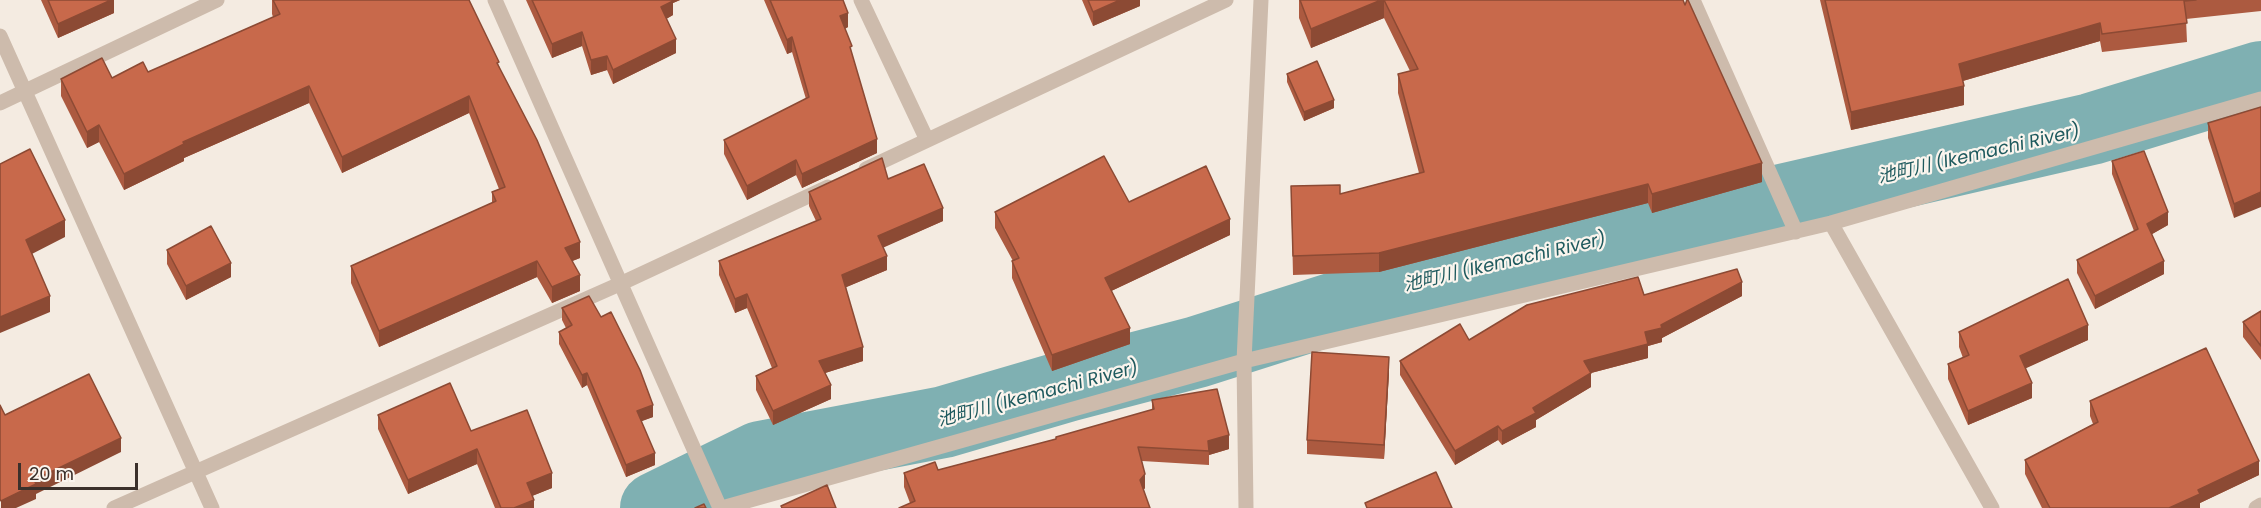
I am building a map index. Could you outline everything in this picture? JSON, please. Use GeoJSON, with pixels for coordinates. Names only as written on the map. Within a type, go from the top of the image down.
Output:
{"type":"FeatureCollection","features":[{"type":"Feature","properties":{"kind":"street"},"geometry":{"type":"LineString","coordinates":[[0,103],[218,0]]}},
{"type":"Feature","properties":{"kind":"street"},"geometry":{"type":"LineString","coordinates":[[495,0],[721,508],[1244,361],[1831,223],[2261,99]]}},
{"type":"Feature","properties":{"kind":"street"},"geometry":{"type":"LineString","coordinates":[[861,0],[927,140]]}},
{"type":"Feature","properties":{"kind":"street"},"geometry":{"type":"LineString","coordinates":[[114,508],[622,283],[1226,0]]}},
{"type":"Feature","properties":{"kind":"street"},"geometry":{"type":"LineString","coordinates":[[1692,0],[1796,232]]}},
{"type":"Feature","properties":{"kind":"street"},"geometry":{"type":"LineString","coordinates":[[1246,508],[1244,361],[1263,1]]}},
{"type":"Feature","properties":{"kind":"street"},"geometry":{"type":"LineString","coordinates":[[0,36],[212,508]]}},
{"type":"Feature","properties":{"kind":"street"},"geometry":{"type":"LineString","coordinates":[[1831,223],[1992,508]]}},
{"type":"Feature","properties":{"kind":"street"},"geometry":{"type":"LineString","coordinates":[[2256,508],[2261,505]]}},
{"type":"Feature","properties":{"kind":"building"},"geometry":{"type":"Polygon","coordinates":[[[48,0],[111,0],[58,24],[48,0]]]}},
{"type":"Feature","properties":{"kind":"building"},"geometry":{"type":"Polygon","coordinates":[[[273,0],[469,0],[499,62],[497,63],[537,140],[580,242],[565,248],[580,275],[552,287],[537,261],[379,331],[351,266],[496,201],[492,192],[505,187],[469,96],[342,157],[309,86],[183,142],[184,144],[124,174],[99,125],[87,132],[61,79],[102,58],[112,78],[143,62],[148,72],[280,14],[273,0]]]}},
{"type":"Feature","properties":{"kind":"building"},"geometry":{"type":"Polygon","coordinates":[[[532,0],[673,0],[661,7],[676,39],[613,70],[607,56],[591,60],[582,32],[552,44],[532,0]]]}},
{"type":"Feature","properties":{"kind":"building"},"geometry":{"type":"Polygon","coordinates":[[[770,0],[843,0],[848,13],[840,16],[852,46],[850,47],[877,139],[802,174],[796,160],[747,186],[724,140],[809,97],[792,37],[787,40],[770,0]]]}},
{"type":"Feature","properties":{"kind":"building"},"geometry":{"type":"Polygon","coordinates":[[[1088,0],[1120,0],[1093,12],[1088,0]]]}},
{"type":"Feature","properties":{"kind":"building"},"geometry":{"type":"Polygon","coordinates":[[[1300,0],[1381,0],[1311,29],[1300,0]]]}},
{"type":"Feature","properties":{"kind":"building"},"geometry":{"type":"Polygon","coordinates":[[[1384,0],[1683,0],[1685,5],[1688,0],[1762,163],[1652,194],[1648,184],[1379,253],[1293,256],[1291,186],[1340,185],[1340,194],[1424,172],[1398,74],[1418,69],[1384,0]]]}},
{"type":"Feature","properties":{"kind":"building"},"geometry":{"type":"Polygon","coordinates":[[[1825,0],[2196,0],[2184,1],[2187,23],[2102,34],[2100,23],[1959,64],[1964,86],[1851,112],[1825,0]]]}},
{"type":"Feature","properties":{"kind":"building"},"geometry":{"type":"Polygon","coordinates":[[[1317,61],[1334,100],[1304,112],[1287,74],[1317,61]]]}},
{"type":"Feature","properties":{"kind":"building"},"geometry":{"type":"Polygon","coordinates":[[[2261,107],[2261,192],[2234,204],[2208,123],[2261,107]]]}},
{"type":"Feature","properties":{"kind":"building"},"geometry":{"type":"Polygon","coordinates":[[[30,149],[65,220],[26,240],[50,296],[0,317],[0,164],[30,149]]]}},
{"type":"Feature","properties":{"kind":"building"},"geometry":{"type":"Polygon","coordinates":[[[2144,151],[2168,212],[2147,224],[2164,261],[2095,296],[2077,260],[2138,229],[2112,161],[2144,151]]]}},
{"type":"Feature","properties":{"kind":"building"},"geometry":{"type":"Polygon","coordinates":[[[1104,156],[1129,202],[1206,166],[1230,219],[1105,278],[1130,328],[1052,355],[1012,261],[1019,258],[995,212],[1104,156]]]}},
{"type":"Feature","properties":{"kind":"building"},"geometry":{"type":"Polygon","coordinates":[[[882,158],[888,179],[924,164],[943,208],[878,236],[887,256],[842,275],[863,347],[819,361],[831,385],[773,411],[756,376],[777,366],[747,294],[735,299],[719,261],[821,219],[809,192],[882,158]]]}},
{"type":"Feature","properties":{"kind":"building"},"geometry":{"type":"Polygon","coordinates":[[[211,226],[231,263],[186,286],[167,250],[211,226]]]}},
{"type":"Feature","properties":{"kind":"building"},"geometry":{"type":"Polygon","coordinates":[[[1737,269],[1742,282],[1661,325],[1662,328],[1645,332],[1648,344],[1584,361],[1591,373],[1533,408],[1536,413],[1502,431],[1498,426],[1455,451],[1400,361],[1460,324],[1469,340],[1527,305],[1638,277],[1644,295],[1737,269]]]}},
{"type":"Feature","properties":{"kind":"building"},"geometry":{"type":"Polygon","coordinates":[[[2068,279],[2088,325],[2020,356],[2032,383],[1968,411],[1948,364],[1969,355],[1959,332],[2068,279]]]}},
{"type":"Feature","properties":{"kind":"building"},"geometry":{"type":"Polygon","coordinates":[[[589,296],[601,317],[611,312],[640,370],[653,405],[637,411],[655,453],[626,465],[587,373],[582,375],[559,332],[572,325],[562,308],[589,296]]]}},
{"type":"Feature","properties":{"kind":"building"},"geometry":{"type":"Polygon","coordinates":[[[2261,311],[2261,346],[2243,322],[2261,311]]]}},
{"type":"Feature","properties":{"kind":"building"},"geometry":{"type":"Polygon","coordinates":[[[2206,348],[2259,461],[2198,490],[2200,494],[2169,508],[2050,508],[2025,460],[2098,422],[2090,401],[2206,348]]]}},
{"type":"Feature","properties":{"kind":"building"},"geometry":{"type":"Polygon","coordinates":[[[1312,352],[1389,357],[1384,445],[1307,440],[1312,352]]]}},
{"type":"Feature","properties":{"kind":"building"},"geometry":{"type":"Polygon","coordinates":[[[89,374],[121,438],[34,480],[36,484],[1,501],[0,405],[5,415],[89,374]]]}},
{"type":"Feature","properties":{"kind":"building"},"geometry":{"type":"Polygon","coordinates":[[[450,383],[471,431],[527,410],[552,473],[527,483],[534,500],[514,508],[501,508],[477,449],[408,480],[378,415],[450,383]]]}},
{"type":"Feature","properties":{"kind":"building"},"geometry":{"type":"Polygon","coordinates":[[[1217,389],[1229,435],[1208,441],[1209,451],[1138,447],[1145,474],[1140,480],[1150,508],[899,508],[915,501],[904,473],[935,462],[938,470],[1056,439],[1056,437],[1154,409],[1152,400],[1217,389]]]}},
{"type":"Feature","properties":{"kind":"building"},"geometry":{"type":"Polygon","coordinates":[[[1436,472],[1452,508],[1367,508],[1365,503],[1436,472]]]}},
{"type":"Feature","properties":{"kind":"building"},"geometry":{"type":"Polygon","coordinates":[[[827,485],[836,508],[782,508],[781,506],[827,485]]]}},
{"type":"Feature","properties":{"kind":"waterway","name":"池町川 (Ikemachi River)"},"geometry":{"type":"LineString","coordinates":[[656,508],[760,457],[944,422],[1067,386],[1197,352],[1442,274],[1673,225],[2091,129],[2261,77]]}}]}
